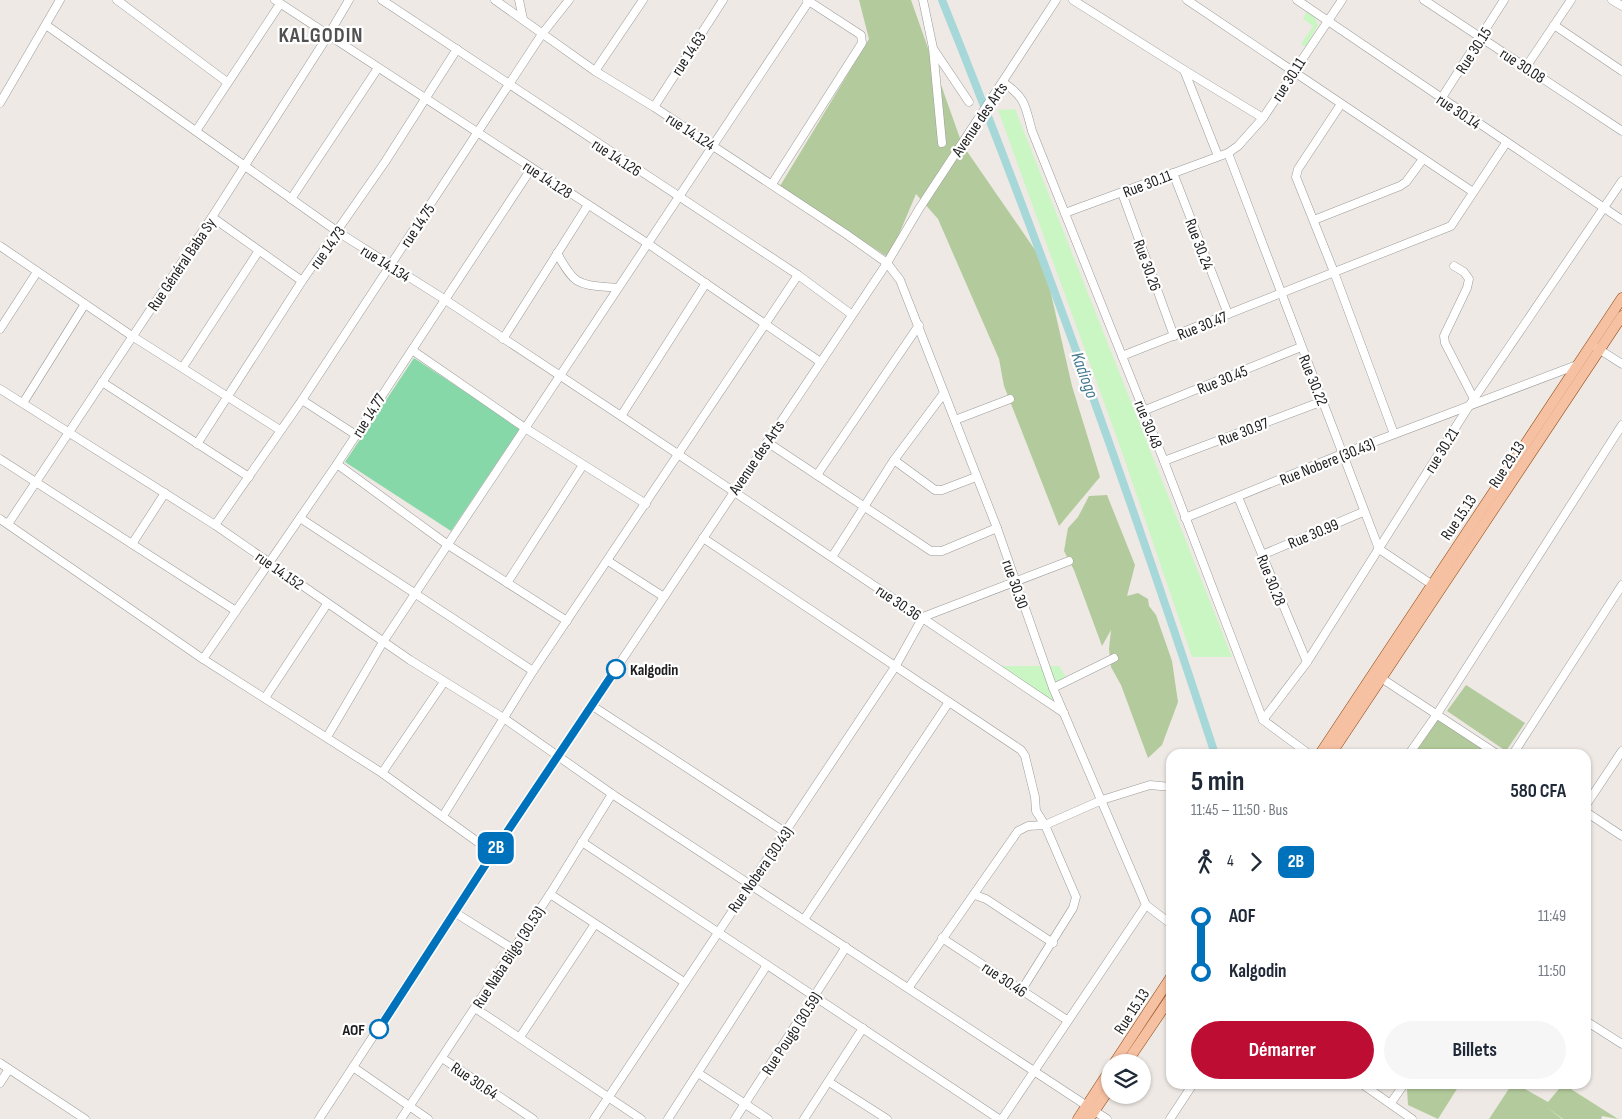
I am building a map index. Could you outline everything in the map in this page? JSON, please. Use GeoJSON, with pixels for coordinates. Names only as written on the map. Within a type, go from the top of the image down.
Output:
{"type":"FeatureCollection","features":[{"type":"Feature","properties":{"kind":"main road","name":"Rue 15.13"},"geometry":{"type":"LineString","coordinates":[[1323,749],[1372,672],[1578,365],[1595,347],[1622,298]]}},
{"type":"Feature","properties":{"kind":"main road","name":"Rue 29.13"},"geometry":{"type":"LineString","coordinates":[[1334,749],[1595,347],[1622,316]]}},
{"type":"Feature","properties":{"kind":"main road","name":"Rue 15.13"},"geometry":{"type":"LineString","coordinates":[[1120,1054],[1166,984]]}},
{"type":"Feature","properties":{"kind":"main road"},"geometry":{"type":"LineString","coordinates":[[1132,1054],[1166,1004]]}},
{"type":"Feature","properties":{"kind":"main road"},"geometry":{"type":"LineString","coordinates":[[1090,1112],[1101,1089]]}},
{"type":"Feature","properties":{"kind":"main road"},"geometry":{"type":"LineString","coordinates":[[1078,1119],[1090,1112],[1101,1099]]}},
{"type":"Feature","properties":{"kind":"street"},"geometry":{"type":"LineString","coordinates":[[0,103],[60,0]]}},
{"type":"Feature","properties":{"kind":"street"},"geometry":{"type":"LineString","coordinates":[[117,0],[227,82]]}},
{"type":"Feature","properties":{"kind":"street","name":"Rue Général Baba Sy"},"geometry":{"type":"LineString","coordinates":[[8,524],[212,217],[349,0]]}},
{"type":"Feature","properties":{"kind":"street","name":"rue 14.126"},"geometry":{"type":"LineString","coordinates":[[382,0],[798,275],[851,314]]}},
{"type":"Feature","properties":{"kind":"street","name":"rue 14.124"},"geometry":{"type":"LineString","coordinates":[[495,0],[595,70],[772,184],[887,263]]}},
{"type":"Feature","properties":{"kind":"street"},"geometry":{"type":"LineString","coordinates":[[519,0],[522,19]]}},
{"type":"Feature","properties":{"kind":"street","name":"rue 14.75"},"geometry":{"type":"LineString","coordinates":[[215,525],[302,400],[479,133],[542,34],[568,0]]}},
{"type":"Feature","properties":{"kind":"street"},"geometry":{"type":"LineString","coordinates":[[595,70],[644,0]]}},
{"type":"Feature","properties":{"kind":"street","name":"rue 14.63"},"geometry":{"type":"LineString","coordinates":[[654,107],[723,0]]}},
{"type":"Feature","properties":{"kind":"street"},"geometry":{"type":"LineString","coordinates":[[923,0],[933,48],[942,143]]}},
{"type":"Feature","properties":{"kind":"street","name":"Avenue des Arts"},"geometry":{"type":"LineString","coordinates":[[319,1119],[591,705],[851,314],[887,263],[919,209],[1004,83],[1056,0]]}},
{"type":"Feature","properties":{"kind":"street"},"geometry":{"type":"LineString","coordinates":[[1072,0],[1263,118]]}},
{"type":"Feature","properties":{"kind":"street"},"geometry":{"type":"LineString","coordinates":[[1187,0],[1473,192]]}},
{"type":"Feature","properties":{"kind":"street","name":"rue 30.14"},"geometry":{"type":"LineString","coordinates":[[1297,0],[1622,220]]}},
{"type":"Feature","properties":{"kind":"street","name":"rue 30.11"},"geometry":{"type":"LineString","coordinates":[[1228,153],[1263,118],[1342,0]]}},
{"type":"Feature","properties":{"kind":"street","name":"rue 30.08"},"geometry":{"type":"LineString","coordinates":[[1424,0],[1622,131]]}},
{"type":"Feature","properties":{"kind":"street"},"geometry":{"type":"LineString","coordinates":[[1436,8],[1441,0]]}},
{"type":"Feature","properties":{"kind":"street","name":"Rue 30.15"},"geometry":{"type":"LineString","coordinates":[[1441,99],[1504,0]]}},
{"type":"Feature","properties":{"kind":"street"},"geometry":{"type":"LineString","coordinates":[[1526,67],[1571,0]]}},
{"type":"Feature","properties":{"kind":"street"},"geometry":{"type":"LineString","coordinates":[[1612,0],[1622,6]]}},
{"type":"Feature","properties":{"kind":"street"},"geometry":{"type":"LineString","coordinates":[[327,737],[383,642],[678,196],[714,146],[808,1],[861,35],[862,44],[772,184]]}},
{"type":"Feature","properties":{"kind":"street"},"geometry":{"type":"LineString","coordinates":[[196,132],[278,2]]}},
{"type":"Feature","properties":{"kind":"street","name":"rue 14.128"},"geometry":{"type":"LineString","coordinates":[[278,2],[706,283],[820,361]]}},
{"type":"Feature","properties":{"kind":"street","name":"rue 14.134"},"geometry":{"type":"LineString","coordinates":[[46,25],[338,232],[444,299],[733,492]]}},
{"type":"Feature","properties":{"kind":"street"},"geometry":{"type":"LineString","coordinates":[[1554,25],[1622,71]]}},
{"type":"Feature","properties":{"kind":"street"},"geometry":{"type":"LineString","coordinates":[[933,48],[969,102]]}},
{"type":"Feature","properties":{"kind":"street","name":"rue 14.73"},"geometry":{"type":"LineString","coordinates":[[198,444],[302,281],[338,232],[457,50]]}},
{"type":"Feature","properties":{"kind":"street"},"geometry":{"type":"LineString","coordinates":[[291,199],[378,68]]}},
{"type":"Feature","properties":{"kind":"street"},"geometry":{"type":"LineString","coordinates":[[1184,70],[1218,156]]}},
{"type":"Feature","properties":{"kind":"street","name":"rue 30.48"},"geometry":{"type":"LineString","coordinates":[[1004,83],[1020,95],[1024,101],[1032,131],[1164,461],[1263,720]]}},
{"type":"Feature","properties":{"kind":"street"},"geometry":{"type":"LineString","coordinates":[[1340,104],[1296,171],[1296,177],[1334,272],[1394,434]]}},
{"type":"Feature","properties":{"kind":"street","name":"Rue 30.47"},"geometry":{"type":"LineString","coordinates":[[1122,356],[1451,226],[1506,142]]}},
{"type":"Feature","properties":{"kind":"street","name":"Rue 30.11"},"geometry":{"type":"LineString","coordinates":[[1066,213],[1228,153]]}},
{"type":"Feature","properties":{"kind":"street","name":"Rue 30.22"},"geometry":{"type":"LineString","coordinates":[[1228,153],[1323,401],[1363,512],[1379,549]]}},
{"type":"Feature","properties":{"kind":"street"},"geometry":{"type":"LineString","coordinates":[[1314,220],[1400,186],[1406,182],[1423,159]]}},
{"type":"Feature","properties":{"kind":"street","name":"rue 14.77"},"geometry":{"type":"LineString","coordinates":[[203,659],[356,435],[530,169]]}},
{"type":"Feature","properties":{"kind":"street","name":"Rue 30.24"},"geometry":{"type":"LineString","coordinates":[[1173,173],[1228,314]]}},
{"type":"Feature","properties":{"kind":"street","name":"rue 30.21"},"geometry":{"type":"LineString","coordinates":[[1263,720],[1306,662],[1469,406],[1622,181]]}},
{"type":"Feature","properties":{"kind":"street","name":"Rue 30.26"},"geometry":{"type":"LineString","coordinates":[[1122,193],[1174,336]]}},
{"type":"Feature","properties":{"kind":"street"},"geometry":{"type":"LineString","coordinates":[[502,339],[588,205]]}},
{"type":"Feature","properties":{"kind":"street"},"geometry":{"type":"LineString","coordinates":[[212,217],[258,252],[302,281]]}},
{"type":"Feature","properties":{"kind":"street"},"geometry":{"type":"LineString","coordinates":[[0,246],[132,336],[280,430]]}},
{"type":"Feature","properties":{"kind":"street"},"geometry":{"type":"LineString","coordinates":[[183,367],[258,252]]}},
{"type":"Feature","properties":{"kind":"street"},"geometry":{"type":"LineString","coordinates":[[558,253],[568,272],[578,283],[617,288]]}},
{"type":"Feature","properties":{"kind":"street","name":"rue 30.30"},"geometry":{"type":"LineString","coordinates":[[887,263],[900,280],[919,325],[997,528],[1014,583],[1053,688],[1146,905]]}},
{"type":"Feature","properties":{"kind":"street"},"geometry":{"type":"LineString","coordinates":[[1454,266],[1464,272],[1469,279],[1468,288],[1444,336],[1445,343],[1474,399]]}},
{"type":"Feature","properties":{"kind":"street"},"geometry":{"type":"LineString","coordinates":[[0,329],[37,272]]}},
{"type":"Feature","properties":{"kind":"street"},"geometry":{"type":"LineString","coordinates":[[443,816],[505,719],[533,671],[798,275]]}},
{"type":"Feature","properties":{"kind":"street"},"geometry":{"type":"LineString","coordinates":[[621,416],[706,283]]}},
{"type":"Feature","properties":{"kind":"street"},"geometry":{"type":"LineString","coordinates":[[23,402],[85,304]]}},
{"type":"Feature","properties":{"kind":"street"},"geometry":{"type":"LineString","coordinates":[[817,475],[919,325]]}},
{"type":"Feature","properties":{"kind":"street","name":"Rue 30.45"},"geometry":{"type":"LineString","coordinates":[[1143,411],[1301,347]]}},
{"type":"Feature","properties":{"kind":"street"},"geometry":{"type":"LineString","coordinates":[[1595,347],[1622,364]]}},
{"type":"Feature","properties":{"kind":"street"},"geometry":{"type":"LineString","coordinates":[[412,350],[525,428],[646,504]]}},
{"type":"Feature","properties":{"kind":"street","name":"Rue Nobere (30.43)"},"geometry":{"type":"LineString","coordinates":[[1185,518],[1342,454],[1578,365]]}},
{"type":"Feature","properties":{"kind":"street"},"geometry":{"type":"LineString","coordinates":[[102,382],[249,477]]}},
{"type":"Feature","properties":{"kind":"street","name":"rue 14.152"},"geometry":{"type":"LineString","coordinates":[[0,388],[215,525],[383,642],[505,719],[612,794],[805,918],[846,947],[1036,1071],[1090,1112],[1107,1119]]}},
{"type":"Feature","properties":{"kind":"street"},"geometry":{"type":"LineString","coordinates":[[832,557],[894,460],[944,393]]}},
{"type":"Feature","properties":{"kind":"street"},"geometry":{"type":"LineString","coordinates":[[955,420],[1010,399]]}},
{"type":"Feature","properties":{"kind":"street"},"geometry":{"type":"LineString","coordinates":[[302,400],[356,435]]}},
{"type":"Feature","properties":{"kind":"street","name":"Rue 30.97"},"geometry":{"type":"LineString","coordinates":[[1164,461],[1323,401]]}},
{"type":"Feature","properties":{"kind":"street"},"geometry":{"type":"LineString","coordinates":[[1412,749],[1437,714],[1622,425]]}},
{"type":"Feature","properties":{"kind":"street"},"geometry":{"type":"LineString","coordinates":[[767,442],[931,551],[942,551],[997,528]]}},
{"type":"Feature","properties":{"kind":"street"},"geometry":{"type":"LineString","coordinates":[[0,459],[236,611]]}},
{"type":"Feature","properties":{"kind":"street"},"geometry":{"type":"LineString","coordinates":[[894,460],[935,490],[942,490],[976,477]]}},
{"type":"Feature","properties":{"kind":"street"},"geometry":{"type":"LineString","coordinates":[[336,464],[448,545],[567,621]]}},
{"type":"Feature","properties":{"kind":"street"},"geometry":{"type":"LineString","coordinates":[[508,583],[583,465]]}},
{"type":"Feature","properties":{"kind":"street","name":"rue 30.36"},"geometry":{"type":"LineString","coordinates":[[733,492],[923,617],[1064,713]]}},
{"type":"Feature","properties":{"kind":"street"},"geometry":{"type":"LineString","coordinates":[[132,544],[165,494]]}},
{"type":"Feature","properties":{"kind":"street","name":"Rue 30.28"},"geometry":{"type":"LineString","coordinates":[[1238,497],[1306,662]]}},
{"type":"Feature","properties":{"kind":"street","name":"Rue 30.99"},"geometry":{"type":"LineString","coordinates":[[1262,555],[1363,512]]}},
{"type":"Feature","properties":{"kind":"street"},"geometry":{"type":"LineString","coordinates":[[300,518],[533,671]]}},
{"type":"Feature","properties":{"kind":"street"},"geometry":{"type":"LineString","coordinates":[[0,519],[203,659],[382,773],[493,853]]}},
{"type":"Feature","properties":{"kind":"street"},"geometry":{"type":"LineString","coordinates":[[703,538],[1021,750],[1025,756],[1035,797],[1036,811],[1045,826],[1076,897],[1074,908],[1022,991]]}},
{"type":"Feature","properties":{"kind":"street"},"geometry":{"type":"LineString","coordinates":[[1379,549],[1431,584]]}},
{"type":"Feature","properties":{"kind":"street"},"geometry":{"type":"LineString","coordinates":[[608,561],[664,596]]}},
{"type":"Feature","properties":{"kind":"street"},"geometry":{"type":"LineString","coordinates":[[923,617],[1069,561]]}},
{"type":"Feature","properties":{"kind":"street"},"geometry":{"type":"LineString","coordinates":[[1516,749],[1622,584]]}},
{"type":"Feature","properties":{"kind":"street"},"geometry":{"type":"LineString","coordinates":[[265,698],[327,604]]}},
{"type":"Feature","properties":{"kind":"street","name":"Rue Nobera (30.43)"},"geometry":{"type":"LineString","coordinates":[[594,1119],[716,932],[895,667],[923,617]]}},
{"type":"Feature","properties":{"kind":"street"},"geometry":{"type":"LineString","coordinates":[[1053,688],[1114,658]]}},
{"type":"Feature","properties":{"kind":"street"},"geometry":{"type":"LineString","coordinates":[[1372,672],[1490,749]]}},
{"type":"Feature","properties":{"kind":"street"},"geometry":{"type":"LineString","coordinates":[[382,773],[444,682]]}},
{"type":"Feature","properties":{"kind":"street"},"geometry":{"type":"LineString","coordinates":[[805,918],[949,702]]}},
{"type":"Feature","properties":{"kind":"street"},"geometry":{"type":"LineString","coordinates":[[591,705],[785,832]]}},
{"type":"Feature","properties":{"kind":"street"},"geometry":{"type":"LineString","coordinates":[[1263,720],[1301,749]]}},
{"type":"Feature","properties":{"kind":"street"},"geometry":{"type":"LineString","coordinates":[[1591,798],[1622,751]]}},
{"type":"Feature","properties":{"kind":"street"},"geometry":{"type":"LineString","coordinates":[[909,987],[1018,831],[1028,826],[1045,826],[1102,800],[1150,785],[1166,787]]}},
{"type":"Feature","properties":{"kind":"street","name":"Rue Naba Bilgo (30.53)"},"geometry":{"type":"LineString","coordinates":[[401,1119],[550,894],[612,794]]}},
{"type":"Feature","properties":{"kind":"street"},"geometry":{"type":"LineString","coordinates":[[1591,815],[1622,836]]}},
{"type":"Feature","properties":{"kind":"street"},"geometry":{"type":"LineString","coordinates":[[582,842],[1000,1119],[1036,1071],[1067,1020],[1146,905],[1166,920]]}},
{"type":"Feature","properties":{"kind":"street"},"geometry":{"type":"LineString","coordinates":[[550,894],[684,982]]}},
{"type":"Feature","properties":{"kind":"street"},"geometry":{"type":"LineString","coordinates":[[974,895],[986,898],[1052,943]]}},
{"type":"Feature","properties":{"kind":"street"},"geometry":{"type":"LineString","coordinates":[[454,912],[513,949]]}},
{"type":"Feature","properties":{"kind":"street"},"geometry":{"type":"LineString","coordinates":[[520,1037],[594,924]]}},
{"type":"Feature","properties":{"kind":"street","name":"rue 30.46"},"geometry":{"type":"LineString","coordinates":[[942,938],[1067,1020]]}},
{"type":"Feature","properties":{"kind":"street","name":"Rue Pougo (30.59)"},"geometry":{"type":"LineString","coordinates":[[735,1119],[846,947]]}},
{"type":"Feature","properties":{"kind":"street"},"geometry":{"type":"LineString","coordinates":[[668,1119],[767,965]]}},
{"type":"Feature","properties":{"kind":"street"},"geometry":{"type":"LineString","coordinates":[[475,1008],[641,1119]]}},
{"type":"Feature","properties":{"kind":"street"},"geometry":{"type":"LineString","coordinates":[[1591,1024],[1622,1044]]}},
{"type":"Feature","properties":{"kind":"street"},"geometry":{"type":"LineString","coordinates":[[804,1119],[863,1028]]}},
{"type":"Feature","properties":{"kind":"street","name":"Rue 30.64"},"geometry":{"type":"LineString","coordinates":[[442,1058],[533,1119]]}},
{"type":"Feature","properties":{"kind":"street"},"geometry":{"type":"LineString","coordinates":[[0,1063],[85,1119]]}},
{"type":"Feature","properties":{"kind":"street"},"geometry":{"type":"LineString","coordinates":[[353,1067],[428,1119]]}},
{"type":"Feature","properties":{"kind":"street"},"geometry":{"type":"LineString","coordinates":[[0,1083],[9,1069]]}},
{"type":"Feature","properties":{"kind":"street"},"geometry":{"type":"LineString","coordinates":[[698,1073],[768,1119]]}},
{"type":"Feature","properties":{"kind":"street"},"geometry":{"type":"LineString","coordinates":[[829,1082],[887,1119]]}},
{"type":"Feature","properties":{"kind":"street"},"geometry":{"type":"LineString","coordinates":[[1170,1119],[1190,1089]]}},
{"type":"Feature","properties":{"kind":"street"},"geometry":{"type":"LineString","coordinates":[[1370,1089],[1391,1103],[1408,1118]]}},
{"type":"Feature","properties":{"kind":"street"},"geometry":{"type":"LineString","coordinates":[[1391,1103],[1401,1089]]}},
{"type":"Feature","properties":{"kind":"green space"},"geometry":{"type":"Polygon","coordinates":[[[859,0],[911,0],[962,144],[1044,263],[1072,386],[1100,477],[1059,526],[1004,386],[999,359],[938,219],[916,194],[889,258],[780,186],[869,39],[859,0]]]}},
{"type":"Feature","properties":{"kind":"green space"},"geometry":{"type":"Polygon","coordinates":[[[1307,11],[1315,17],[1318,25],[1306,47],[1301,44],[1313,26],[1303,19],[1307,11]]]}},
{"type":"Feature","properties":{"kind":"green space"},"geometry":{"type":"Polygon","coordinates":[[[1015,109],[1232,657],[1192,657],[1123,455],[998,110],[1015,109]]]}},
{"type":"Feature","properties":{"kind":"green space"},"geometry":{"type":"Polygon","coordinates":[[[414,358],[520,428],[451,531],[345,462],[414,358]]]}},
{"type":"Feature","properties":{"kind":"green space"},"geometry":{"type":"Polygon","coordinates":[[[1107,495],[1135,565],[1127,596],[1138,593],[1148,599],[1149,606],[1156,615],[1172,661],[1178,702],[1162,745],[1148,758],[1121,685],[1111,667],[1109,649],[1111,630],[1102,646],[1074,570],[1064,551],[1068,528],[1078,517],[1089,496],[1107,495]]]}},
{"type":"Feature","properties":{"kind":"green space"},"geometry":{"type":"Polygon","coordinates":[[[1000,666],[1059,666],[1067,679],[1050,687],[1058,706],[1001,669],[1000,666]]]}},
{"type":"Feature","properties":{"kind":"green space"},"geometry":{"type":"Polygon","coordinates":[[[1466,685],[1525,723],[1507,749],[1503,749],[1447,711],[1466,685]]]}},
{"type":"Feature","properties":{"kind":"green space"},"geometry":{"type":"Polygon","coordinates":[[[1438,718],[1485,749],[1415,749],[1438,718]]]}},
{"type":"Feature","properties":{"kind":"green space"},"geometry":{"type":"Polygon","coordinates":[[[1407,1089],[1457,1089],[1438,1119],[1408,1105],[1407,1089]]]}},
{"type":"Feature","properties":{"kind":"green space"},"geometry":{"type":"Polygon","coordinates":[[[1509,1089],[1525,1089],[1548,1102],[1559,1089],[1571,1089],[1618,1119],[1602,1116],[1601,1119],[1563,1119],[1545,1106],[1562,1119],[1489,1119],[1509,1089]]]}},
{"type":"Feature","properties":{"kind":"waterway","name":"Kadiogo"},"geometry":{"type":"LineString","coordinates":[[942,0],[1015,187],[1085,375],[1119,469],[1213,749]]}},
{"type":"Feature","properties":{"kind":"bus line","name":"2B"},"geometry":{"type":"LineString","coordinates":[[379,1029],[493,853],[616,669]]}},
{"type":"Feature","properties":{"kind":"place","name":"Kalgodin"},"geometry":{"type":"Point","coordinates":[616,669]}},
{"type":"Feature","properties":{"kind":"place","name":"AOF"},"geometry":{"type":"Point","coordinates":[379,1029]}},
{"type":"Feature","properties":{"kind":"district","name":"KALGODIN"},"geometry":{"type":"Point","coordinates":[321,35]}}]}
